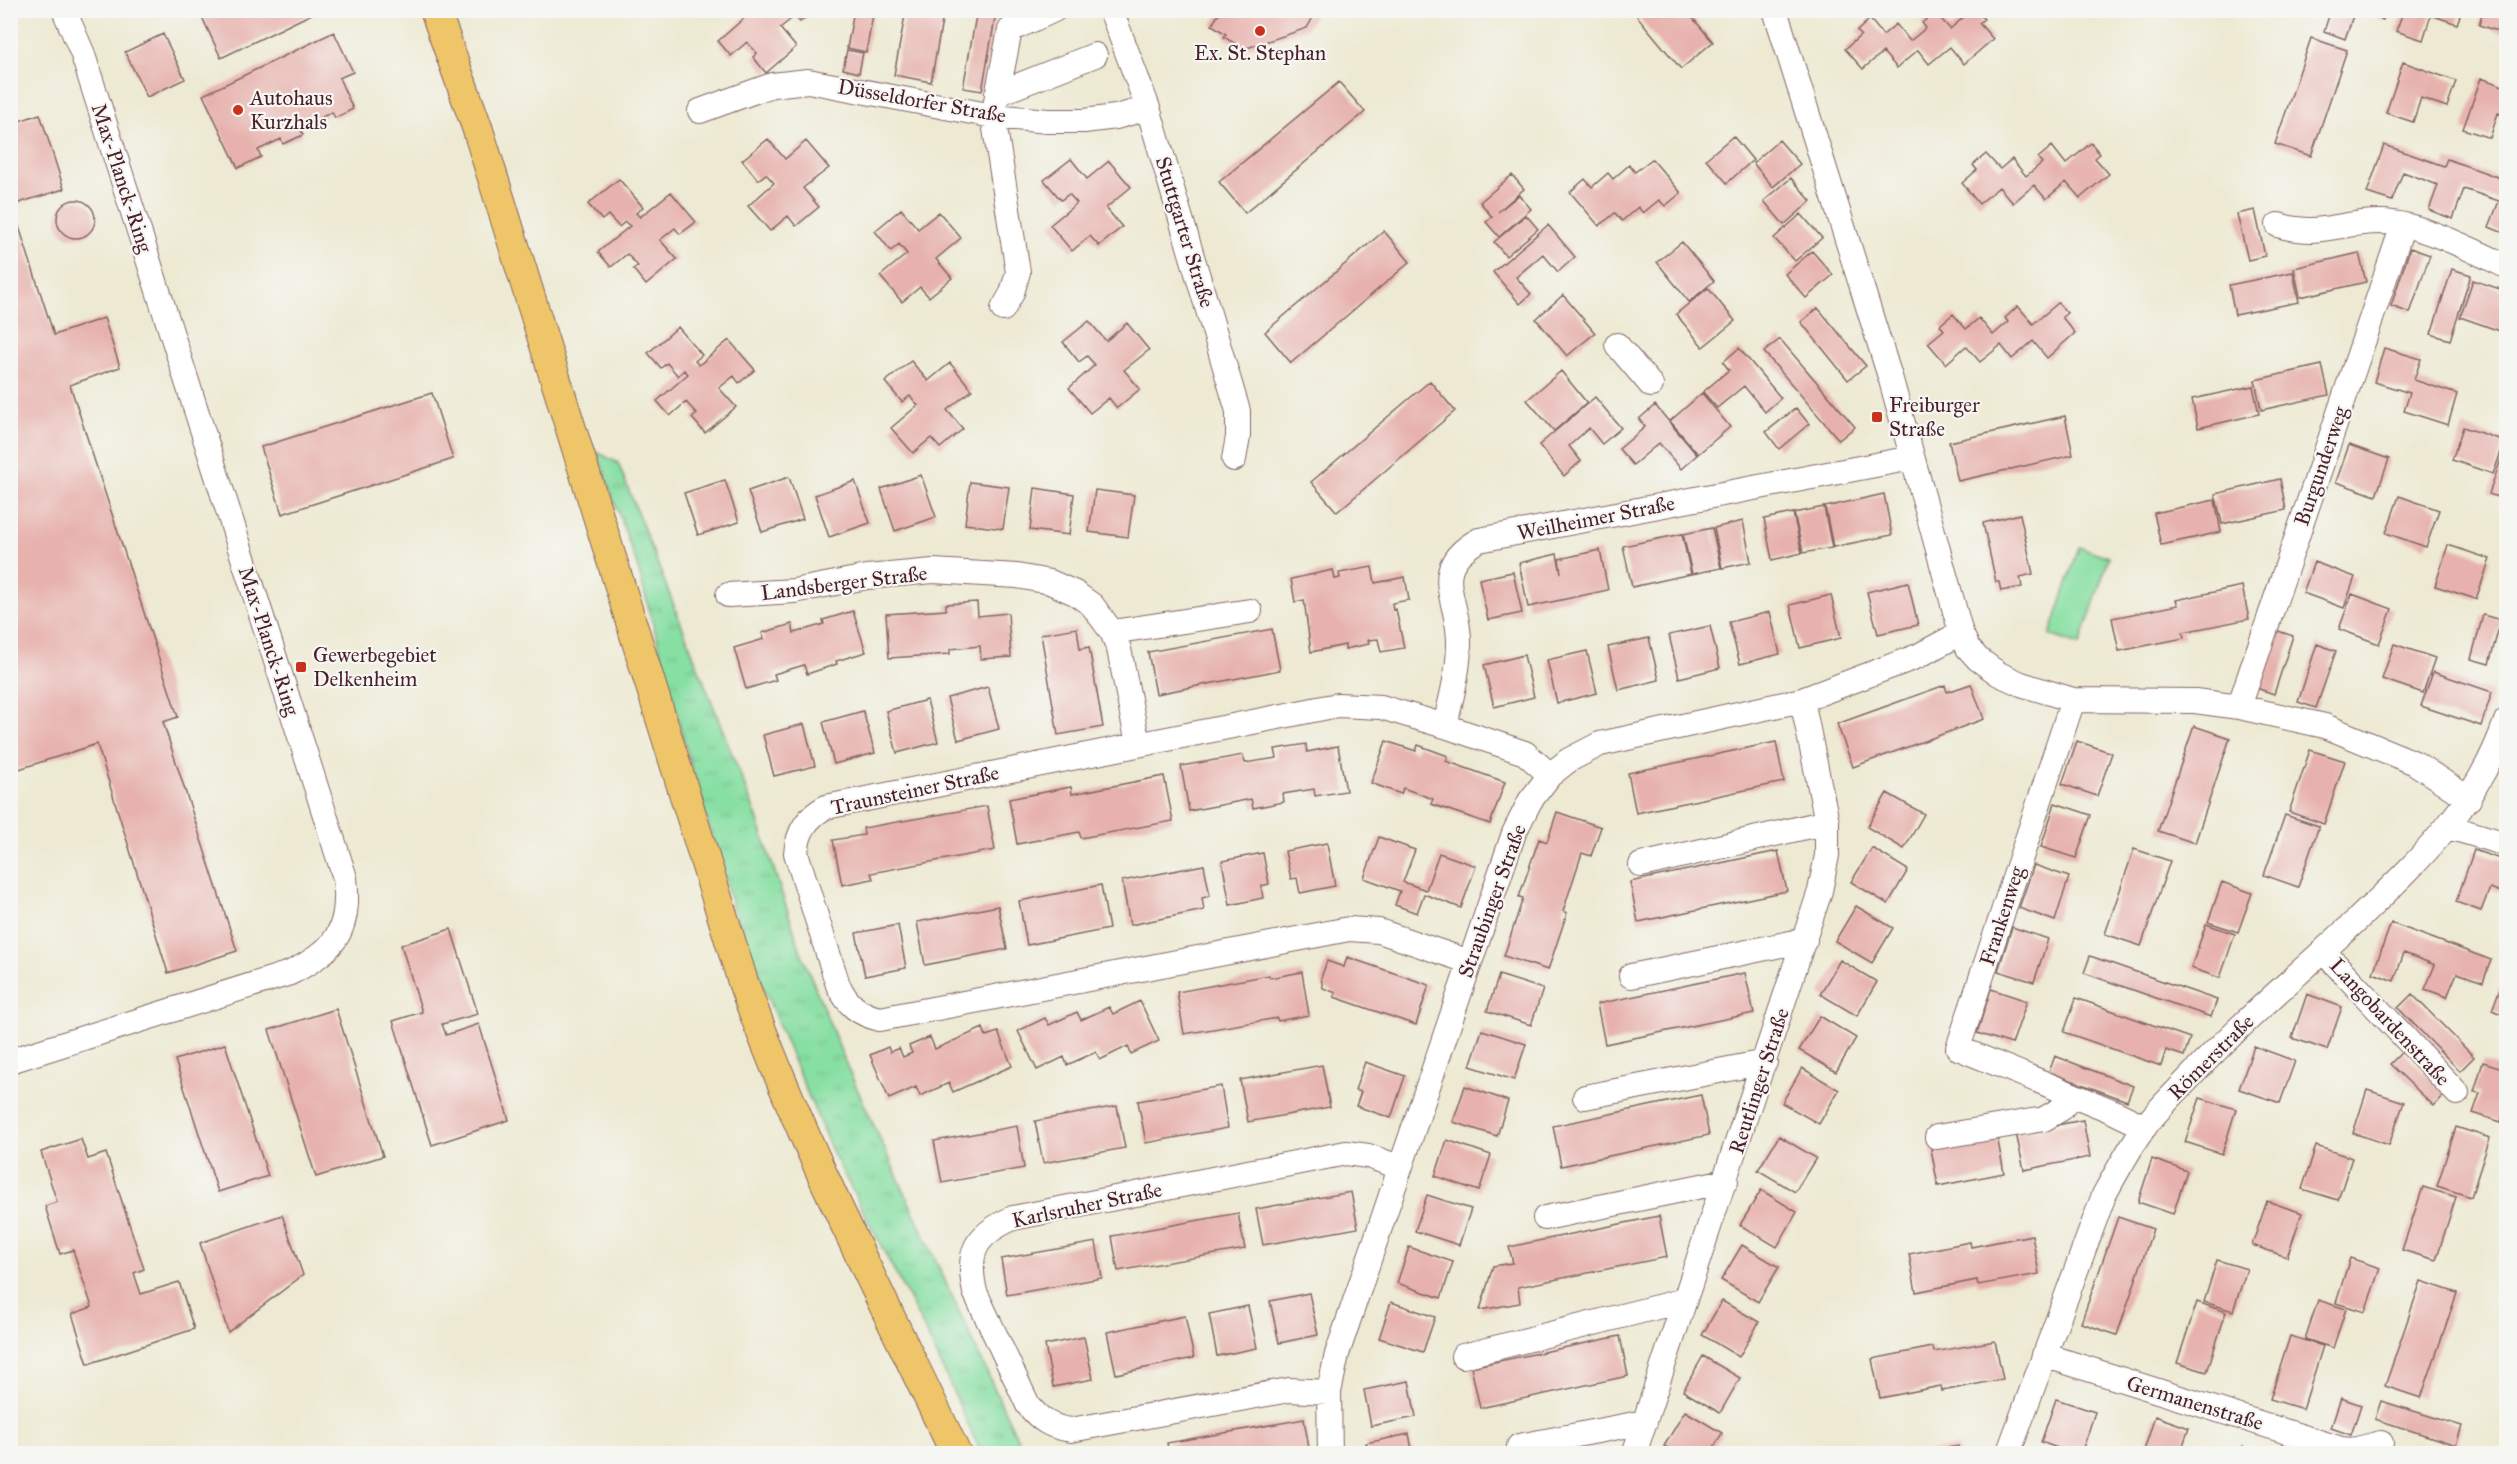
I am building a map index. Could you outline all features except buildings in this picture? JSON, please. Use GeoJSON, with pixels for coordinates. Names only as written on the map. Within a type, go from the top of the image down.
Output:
{"type":"FeatureCollection","features":[{"type":"Feature","properties":{"kind":"main road"},"geometry":{"type":"LineString","coordinates":[[435,10],[482,141],[742,982],[782,1084],[956,1454]]}},
{"type":"Feature","properties":{"kind":"street","name":"Max-Planck-Ring"},"geometry":{"type":"LineString","coordinates":[[10,1061],[290,973],[314,962],[331,947],[340,930],[348,903],[345,878],[86,63],[64,10]]}},
{"type":"Feature","properties":{"kind":"street"},"geometry":{"type":"LineString","coordinates":[[1003,309],[1012,293],[1018,272],[995,105],[1010,30],[1054,10]]}},
{"type":"Feature","properties":{"kind":"street"},"geometry":{"type":"LineString","coordinates":[[1775,10],[1888,369],[1961,633],[1968,648],[1978,659],[1999,674],[2020,684],[2073,700],[2195,701],[2239,707],[2325,726],[2415,763],[2469,799]]}},
{"type":"Feature","properties":{"kind":"street","name":"Stuttgarter Straße"},"geometry":{"type":"LineString","coordinates":[[1118,12],[1238,411],[1238,437],[1234,459]]}},
{"type":"Feature","properties":{"kind":"street"},"geometry":{"type":"LineString","coordinates":[[995,105],[1095,55]]}},
{"type":"Feature","properties":{"kind":"street","name":"Düsseldorfer Straße"},"geometry":{"type":"LineString","coordinates":[[700,111],[772,85],[808,81],[995,105],[1048,121],[1084,121],[1116,117],[1148,108]]}},
{"type":"Feature","properties":{"kind":"street"},"geometry":{"type":"LineString","coordinates":[[2278,225],[2310,231],[2363,222],[2403,225],[2445,239],[2506,266]]}},
{"type":"Feature","properties":{"kind":"street","name":"Burgunderweg"},"geometry":{"type":"LineString","coordinates":[[2239,707],[2403,225]]}},
{"type":"Feature","properties":{"kind":"street"},"geometry":{"type":"LineString","coordinates":[[1617,345],[1652,385]]}},
{"type":"Feature","properties":{"kind":"street","name":"Weilheimer Straße"},"geometry":{"type":"LineString","coordinates":[[1445,726],[1458,667],[1459,639],[1448,578],[1452,563],[1463,549],[1479,540],[1912,458]]}},
{"type":"Feature","properties":{"kind":"street","name":"Landsberger Straße"},"geometry":{"type":"LineString","coordinates":[[728,595],[794,591],[867,577],[933,571],[1017,576],[1050,582],[1075,593],[1092,605],[1113,632],[1119,649],[1138,744]]}},
{"type":"Feature","properties":{"kind":"street"},"geometry":{"type":"LineString","coordinates":[[1113,632],[1250,611]]}},
{"type":"Feature","properties":{"kind":"street","name":"Straubinger Straße"},"geometry":{"type":"LineString","coordinates":[[1330,1454],[1329,1392],[1337,1354],[1514,833],[1530,801],[1550,775],[1569,760],[1600,744],[1802,700],[1918,656],[1961,633]]}},
{"type":"Feature","properties":{"kind":"street","name":"Reutlinger Straße"},"geometry":{"type":"LineString","coordinates":[[1634,1454],[1820,891],[1827,855],[1827,822],[1802,700]]}},
{"type":"Feature","properties":{"kind":"street","name":"Frankenweg"},"geometry":{"type":"LineString","coordinates":[[2073,700],[1958,1048],[2073,1095]]}},
{"type":"Feature","properties":{"kind":"street","name":"Traunsteiner Straße"},"geometry":{"type":"LineString","coordinates":[[1470,962],[1379,931],[1349,929],[880,1019],[864,1015],[845,1000],[838,985],[796,853],[797,839],[802,827],[814,814],[826,807],[1338,705],[1381,707],[1445,726],[1525,753],[1550,775]]}},
{"type":"Feature","properties":{"kind":"street","name":"Römerstraße"},"geometry":{"type":"LineString","coordinates":[[2008,1454],[2104,1196],[2145,1126],[2223,1042],[2418,862],[2449,827],[2469,799],[2497,749],[2506,721]]}},
{"type":"Feature","properties":{"kind":"street"},"geometry":{"type":"LineString","coordinates":[[1641,865],[1827,822]]}},
{"type":"Feature","properties":{"kind":"street"},"geometry":{"type":"LineString","coordinates":[[2449,827],[2506,844]]}},
{"type":"Feature","properties":{"kind":"street"},"geometry":{"type":"LineString","coordinates":[[1631,976],[1805,940]]}},
{"type":"Feature","properties":{"kind":"street","name":"Langobardenstraße"},"geometry":{"type":"LineString","coordinates":[[2323,951],[2457,1093]]}},
{"type":"Feature","properties":{"kind":"street"},"geometry":{"type":"LineString","coordinates":[[1585,1097],[1765,1062]]}},
{"type":"Feature","properties":{"kind":"street"},"geometry":{"type":"LineString","coordinates":[[1937,1137],[2044,1119],[2061,1109],[2073,1095],[2145,1126]]}},
{"type":"Feature","properties":{"kind":"street","name":"Karlsruher Straße"},"geometry":{"type":"LineString","coordinates":[[1329,1392],[1289,1390],[1071,1430],[1055,1428],[1039,1419],[1028,1405],[975,1292],[971,1256],[981,1239],[994,1227],[1013,1218],[1346,1153],[1368,1156],[1399,1167]]}},
{"type":"Feature","properties":{"kind":"street"},"geometry":{"type":"LineString","coordinates":[[1545,1218],[1726,1181]]}},
{"type":"Feature","properties":{"kind":"street"},"geometry":{"type":"LineString","coordinates":[[1463,1356],[1685,1300]]}},
{"type":"Feature","properties":{"kind":"street","name":"Germanenstraße"},"geometry":{"type":"LineString","coordinates":[[2044,1355],[2341,1449],[2353,1450],[2381,1443]]}},
{"type":"Feature","properties":{"kind":"street"},"geometry":{"type":"LineString","coordinates":[[1519,1446],[1645,1422]]}},
{"type":"Feature","properties":{"kind":"green space"},"geometry":{"type":"Polygon","coordinates":[[[597,452],[618,463],[756,815],[801,952],[848,1069],[1024,1453],[981,1453],[925,1330],[833,1153],[785,1041],[735,915],[688,755],[638,568],[597,452]]]}},
{"type":"Feature","properties":{"kind":"green space"},"geometry":{"type":"Polygon","coordinates":[[[2079,547],[2109,557],[2080,645],[2050,635],[2079,547]]]}},
{"type":"Feature","properties":{"kind":"place","name":"Ex. St. Stephan"},"geometry":{"type":"Point","coordinates":[1260,31]}},
{"type":"Feature","properties":{"kind":"place","name":"Autohaus Kurzhals"},"geometry":{"type":"Point","coordinates":[238,110]}},
{"type":"Feature","properties":{"kind":"place","name":"Freiburger Straße"},"geometry":{"type":"Point","coordinates":[1877,417]}},
{"type":"Feature","properties":{"kind":"place","name":"Gewerbegebiet Delkenheim"},"geometry":{"type":"Point","coordinates":[301,667]}}]}
